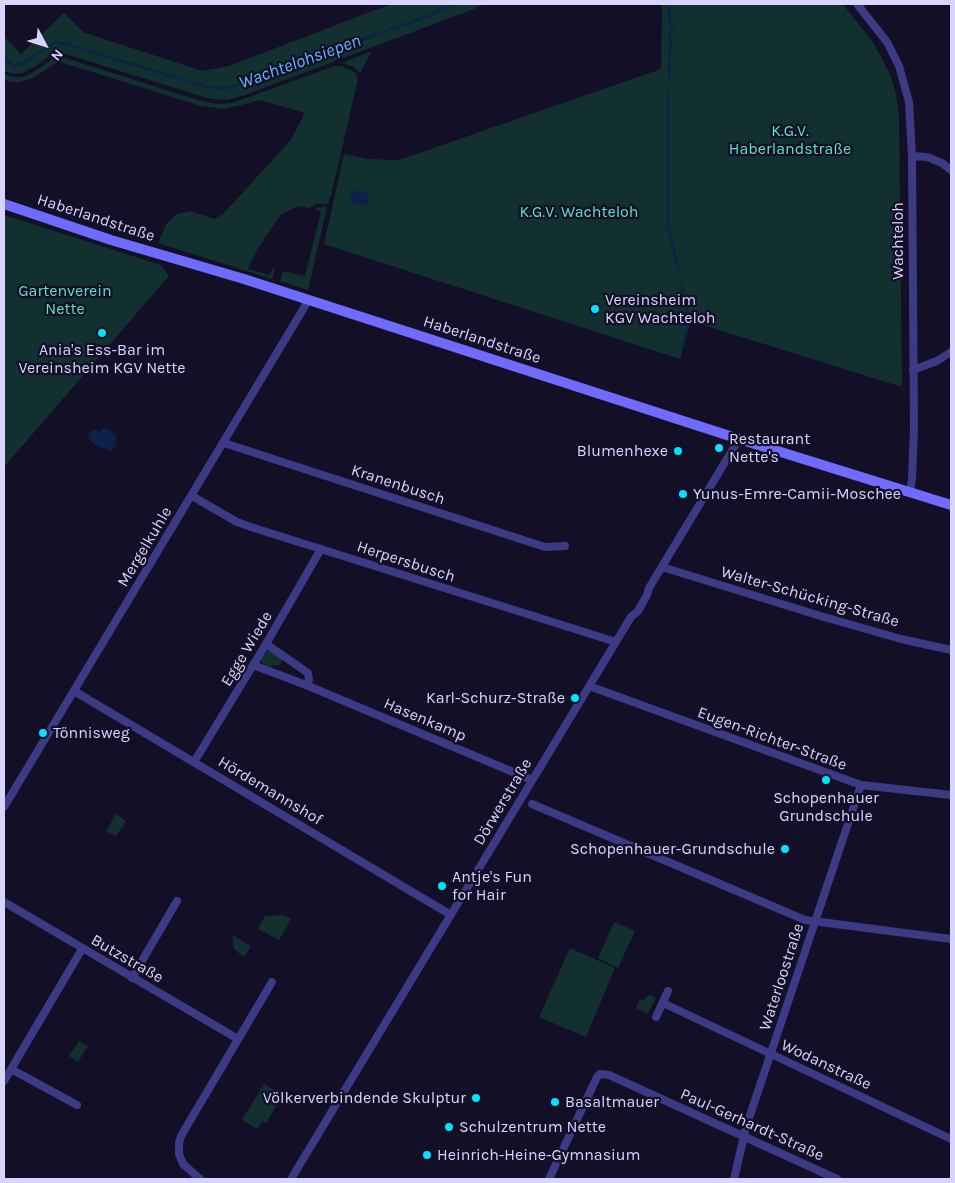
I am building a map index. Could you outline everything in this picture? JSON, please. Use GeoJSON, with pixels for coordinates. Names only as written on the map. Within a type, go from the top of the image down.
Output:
{"type":"FeatureCollection","features":[{"type":"Feature","properties":{"kind":"street","name":"Wachteloh"},"geometry":{"type":"LineString","coordinates":[[857,4],[885,40],[899,66],[909,102],[912,156],[914,370],[912,479],[910,492]]}},
{"type":"Feature","properties":{"kind":"street"},"geometry":{"type":"LineString","coordinates":[[912,156],[927,157],[951,170]]}},
{"type":"Feature","properties":{"kind":"street","name":"Haberlandstraße"},"geometry":{"type":"LineString","coordinates":[[4,204],[112,240],[227,274],[739,440],[951,505]]}},
{"type":"Feature","properties":{"kind":"street","name":"Mergelkuhle"},"geometry":{"type":"LineString","coordinates":[[4,807],[308,301]]}},
{"type":"Feature","properties":{"kind":"street"},"geometry":{"type":"LineString","coordinates":[[914,370],[937,361],[951,352]]}},
{"type":"Feature","properties":{"kind":"street","name":"Dörwerstraße"},"geometry":{"type":"LineString","coordinates":[[291,1179],[631,616],[638,611],[662,566],[739,440]]}},
{"type":"Feature","properties":{"kind":"street","name":"Kranenbusch"},"geometry":{"type":"LineString","coordinates":[[224,443],[545,547],[565,546]]}},
{"type":"Feature","properties":{"kind":"street","name":"Herpersbusch"},"geometry":{"type":"LineString","coordinates":[[192,496],[237,522],[616,642]]}},
{"type":"Feature","properties":{"kind":"street","name":"Egge Wiede"},"geometry":{"type":"LineString","coordinates":[[194,762],[321,549]]}},
{"type":"Feature","properties":{"kind":"street","name":"Walter-Schücking-Straße"},"geometry":{"type":"LineString","coordinates":[[662,566],[824,618],[901,639],[951,650]]}},
{"type":"Feature","properties":{"kind":"street"},"geometry":{"type":"LineString","coordinates":[[266,644],[308,673],[309,680],[306,686]]}},
{"type":"Feature","properties":{"kind":"street","name":"Hasenkamp"},"geometry":{"type":"LineString","coordinates":[[253,665],[532,780]]}},
{"type":"Feature","properties":{"kind":"street","name":"Eugen-Richter-Straße"},"geometry":{"type":"LineString","coordinates":[[589,686],[861,785],[951,795]]}},
{"type":"Feature","properties":{"kind":"street","name":"Hördemannshof"},"geometry":{"type":"LineString","coordinates":[[74,691],[451,915]]}},
{"type":"Feature","properties":{"kind":"street","name":"Waterloostraße"},"geometry":{"type":"LineString","coordinates":[[734,1179],[743,1137],[861,785]]}},
{"type":"Feature","properties":{"kind":"street"},"geometry":{"type":"LineString","coordinates":[[532,804],[805,920],[951,939]]}},
{"type":"Feature","properties":{"kind":"street"},"geometry":{"type":"LineString","coordinates":[[132,978],[177,901]]}},
{"type":"Feature","properties":{"kind":"street","name":"Butzstraße"},"geometry":{"type":"LineString","coordinates":[[4,902],[238,1039]]}},
{"type":"Feature","properties":{"kind":"street"},"geometry":{"type":"LineString","coordinates":[[4,1081],[82,949]]}},
{"type":"Feature","properties":{"kind":"street"},"geometry":{"type":"LineString","coordinates":[[200,1179],[183,1164],[179,1154],[179,1143],[184,1130],[272,982]]}},
{"type":"Feature","properties":{"kind":"street"},"geometry":{"type":"LineString","coordinates":[[656,1018],[668,991]]}},
{"type":"Feature","properties":{"kind":"street","name":"Wodanstraße"},"geometry":{"type":"LineString","coordinates":[[663,1003],[951,1139]]}},
{"type":"Feature","properties":{"kind":"street"},"geometry":{"type":"LineString","coordinates":[[11,1069],[77,1105]]}},
{"type":"Feature","properties":{"kind":"street","name":"Paul-Gerhardt-Straße"},"geometry":{"type":"LineString","coordinates":[[549,1179],[600,1074],[608,1075],[837,1179]]}},
{"type":"Feature","properties":{"kind":"green space"},"geometry":{"type":"Polygon","coordinates":[[[391,4],[484,4],[245,95],[227,100],[207,98],[62,53],[54,53],[22,73],[14,74],[4,71],[4,36],[21,54],[64,13],[83,32],[202,71],[229,66],[391,4]]]}},
{"type":"Feature","properties":{"kind":"green space"},"geometry":{"type":"Polygon","coordinates":[[[662,4],[843,4],[874,44],[890,74],[899,114],[902,387],[690,321],[680,359],[324,244],[344,154],[368,159],[399,160],[661,69],[662,4]]]}},
{"type":"Feature","properties":{"kind":"green space"},"geometry":{"type":"Polygon","coordinates":[[[372,51],[360,73],[354,67],[342,63],[372,51]]]}},
{"type":"Feature","properties":{"kind":"green space"},"geometry":{"type":"Polygon","coordinates":[[[58,57],[201,101],[218,104],[232,103],[335,66],[341,66],[355,72],[358,79],[328,204],[316,204],[309,208],[300,206],[281,214],[257,250],[248,269],[270,275],[272,269],[275,269],[272,279],[158,243],[167,223],[177,214],[190,211],[214,219],[223,214],[290,141],[305,113],[261,100],[225,109],[201,106],[60,62],[33,78],[20,82],[10,82],[4,79],[4,74],[23,77],[58,57]]]}},
{"type":"Feature","properties":{"kind":"green space"},"geometry":{"type":"Polygon","coordinates":[[[323,206],[327,207],[308,290],[280,281],[283,271],[305,276],[321,211],[315,209],[323,206]]]}},
{"type":"Feature","properties":{"kind":"green space","name":"Gartenverein Nette"},"geometry":{"type":"Polygon","coordinates":[[[4,215],[161,265],[169,276],[4,467],[4,215]]]}},
{"type":"Feature","properties":{"kind":"green space"},"geometry":{"type":"Polygon","coordinates":[[[269,651],[283,659],[280,665],[272,665],[271,669],[261,662],[265,653],[269,651]]]}},
{"type":"Feature","properties":{"kind":"green space"},"geometry":{"type":"Polygon","coordinates":[[[116,814],[126,821],[116,836],[106,831],[116,814]]]}},
{"type":"Feature","properties":{"kind":"green space"},"geometry":{"type":"Polygon","coordinates":[[[284,915],[291,919],[279,940],[258,929],[265,916],[284,915]]]}},
{"type":"Feature","properties":{"kind":"green space"},"geometry":{"type":"Polygon","coordinates":[[[614,922],[635,931],[618,968],[598,958],[614,922]]]}},
{"type":"Feature","properties":{"kind":"green space"},"geometry":{"type":"Polygon","coordinates":[[[232,935],[251,946],[245,956],[234,949],[232,935]]]}},
{"type":"Feature","properties":{"kind":"green space"},"geometry":{"type":"Polygon","coordinates":[[[570,948],[615,968],[586,1037],[539,1017],[570,948]]]}},
{"type":"Feature","properties":{"kind":"green space"},"geometry":{"type":"Polygon","coordinates":[[[650,995],[656,998],[648,1014],[636,1008],[640,999],[644,1001],[650,995]]]}},
{"type":"Feature","properties":{"kind":"green space"},"geometry":{"type":"Polygon","coordinates":[[[79,1041],[88,1046],[78,1062],[69,1056],[79,1041]]]}},
{"type":"Feature","properties":{"kind":"green space"},"geometry":{"type":"Polygon","coordinates":[[[264,1084],[283,1095],[266,1123],[262,1121],[257,1129],[242,1120],[264,1084]]]}},
{"type":"Feature","properties":{"kind":"water"},"geometry":{"type":"Polygon","coordinates":[[[358,190],[367,193],[369,199],[366,206],[349,200],[353,192],[358,190]]]}},
{"type":"Feature","properties":{"kind":"water"},"geometry":{"type":"Polygon","coordinates":[[[103,428],[107,428],[116,435],[116,445],[111,451],[95,445],[88,438],[94,430],[100,432],[103,428]]]}},
{"type":"Feature","properties":{"kind":"waterway","name":"Wachtelohsiepen"},"geometry":{"type":"LineString","coordinates":[[4,59],[14,66],[23,63],[55,42],[207,87],[228,88],[428,16],[455,4]]}},
{"type":"Feature","properties":{"kind":"waterway","name":"Wachtelohsiepen"},"geometry":{"type":"LineString","coordinates":[[670,4],[669,18],[672,28],[669,38],[671,43],[669,57],[670,79]]}},
{"type":"Feature","properties":{"kind":"waterway","name":"Wachtelohsiepen"},"geometry":{"type":"LineString","coordinates":[[668,92],[668,225],[678,268]]}},
{"type":"Feature","properties":{"kind":"waterway","name":"Wachtelohsiepen"},"geometry":{"type":"LineString","coordinates":[[682,284],[689,322],[682,349]]}},
{"type":"Feature","properties":{"kind":"place","name":"Vereinsheim KGV Wachteloh"},"geometry":{"type":"Point","coordinates":[595,309]}},
{"type":"Feature","properties":{"kind":"place","name":"Ania's Ess-Bar im Vereinsheim KGV Nette"},"geometry":{"type":"Point","coordinates":[102,333]}},
{"type":"Feature","properties":{"kind":"place","name":"Restaurant Nette's"},"geometry":{"type":"Point","coordinates":[719,448]}},
{"type":"Feature","properties":{"kind":"place","name":"Blumenhexe"},"geometry":{"type":"Point","coordinates":[678,451]}},
{"type":"Feature","properties":{"kind":"place","name":"Yunus-Emre-Camii-Moschee"},"geometry":{"type":"Point","coordinates":[683,494]}},
{"type":"Feature","properties":{"kind":"place","name":"Karl-Schurz-Straße"},"geometry":{"type":"Point","coordinates":[575,698]}},
{"type":"Feature","properties":{"kind":"place","name":"Tönnisweg"},"geometry":{"type":"Point","coordinates":[43,733]}},
{"type":"Feature","properties":{"kind":"place","name":"Schopenhauer Grundschule"},"geometry":{"type":"Point","coordinates":[826,780]}},
{"type":"Feature","properties":{"kind":"place","name":"Schopenhauer-Grundschule"},"geometry":{"type":"Point","coordinates":[785,849]}},
{"type":"Feature","properties":{"kind":"place","name":"Antje's Fun for Hair"},"geometry":{"type":"Point","coordinates":[442,886]}},
{"type":"Feature","properties":{"kind":"place","name":"Völkerverbindende Skulptur"},"geometry":{"type":"Point","coordinates":[476,1098]}},
{"type":"Feature","properties":{"kind":"place","name":"Basaltmauer"},"geometry":{"type":"Point","coordinates":[555,1102]}},
{"type":"Feature","properties":{"kind":"place","name":"Schulzentrum Nette"},"geometry":{"type":"Point","coordinates":[449,1127]}},
{"type":"Feature","properties":{"kind":"place","name":"Heinrich-Heine-Gymnasium"},"geometry":{"type":"Point","coordinates":[427,1155]}},
{"type":"Feature","properties":{"kind":"park label","name":"K.G.V. Haberlandstraße"},"geometry":{"type":"Point","coordinates":[790,140]}},
{"type":"Feature","properties":{"kind":"park label","name":"K.G.V. Wachteloh"},"geometry":{"type":"Point","coordinates":[579,212]}}]}
